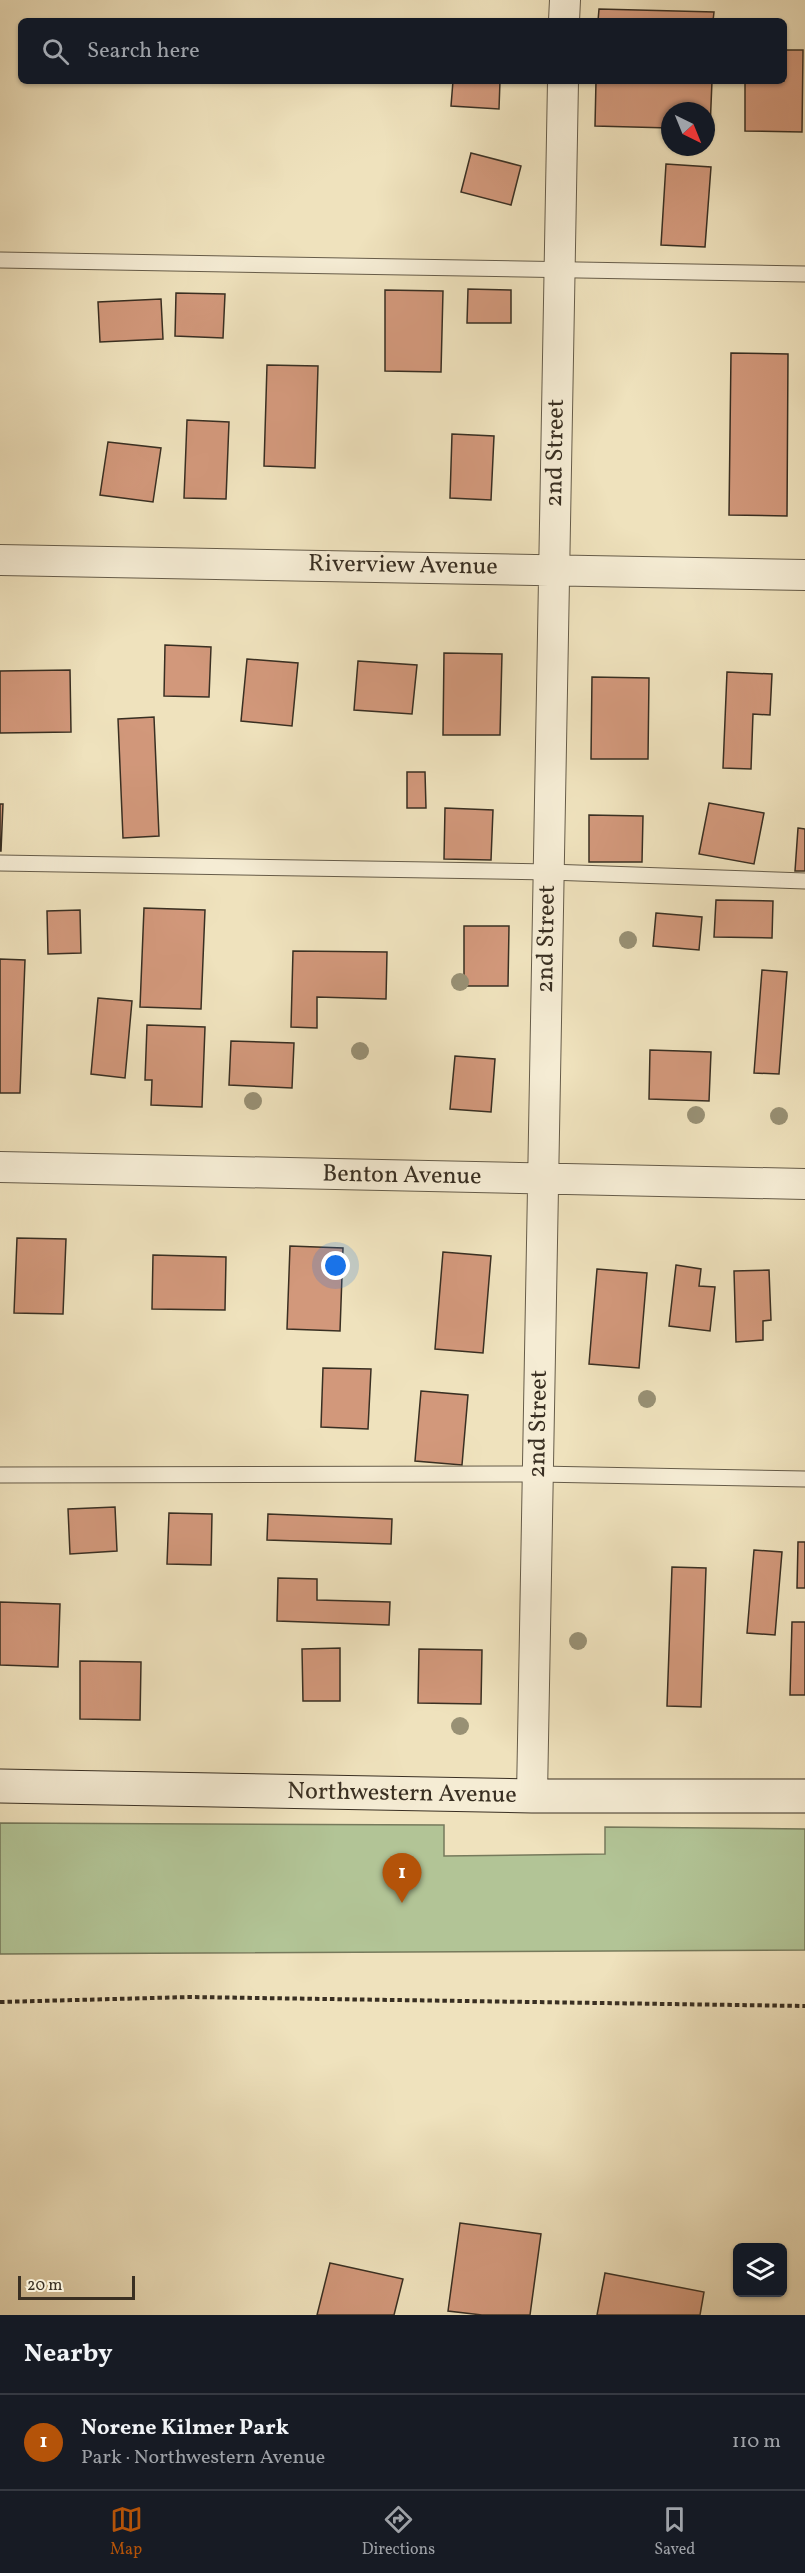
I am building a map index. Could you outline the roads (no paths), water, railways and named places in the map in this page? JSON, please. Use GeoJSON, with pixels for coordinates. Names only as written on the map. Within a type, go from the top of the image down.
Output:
{"type":"FeatureCollection","features":[{"type":"Feature","properties":{"kind":"street"},"geometry":{"type":"LineString","coordinates":[[564,18],[565,0]]}},
{"type":"Feature","properties":{"kind":"street","name":"2nd Street"},"geometry":{"type":"LineString","coordinates":[[532,1796],[563,84]]}},
{"type":"Feature","properties":{"kind":"street","name":"Riverview Avenue"},"geometry":{"type":"LineString","coordinates":[[0,560],[805,575]]}},
{"type":"Feature","properties":{"kind":"street","name":"Benton Avenue"},"geometry":{"type":"LineString","coordinates":[[0,1167],[805,1184]]}},
{"type":"Feature","properties":{"kind":"street","name":"Northwestern Avenue"},"geometry":{"type":"LineString","coordinates":[[0,1786],[532,1796],[805,1796]]}},
{"type":"Feature","properties":{"kind":"lane"},"geometry":{"type":"LineString","coordinates":[[0,260],[805,274]]}},
{"type":"Feature","properties":{"kind":"lane"},"geometry":{"type":"LineString","coordinates":[[0,863],[549,872],[805,881]]}},
{"type":"Feature","properties":{"kind":"lane"},"geometry":{"type":"LineString","coordinates":[[0,1475],[538,1474],[805,1479]]}},
{"type":"Feature","properties":{"kind":"place","name":"Norene Kilmer Park"},"geometry":{"type":"Point","coordinates":[402,1903]}}]}
